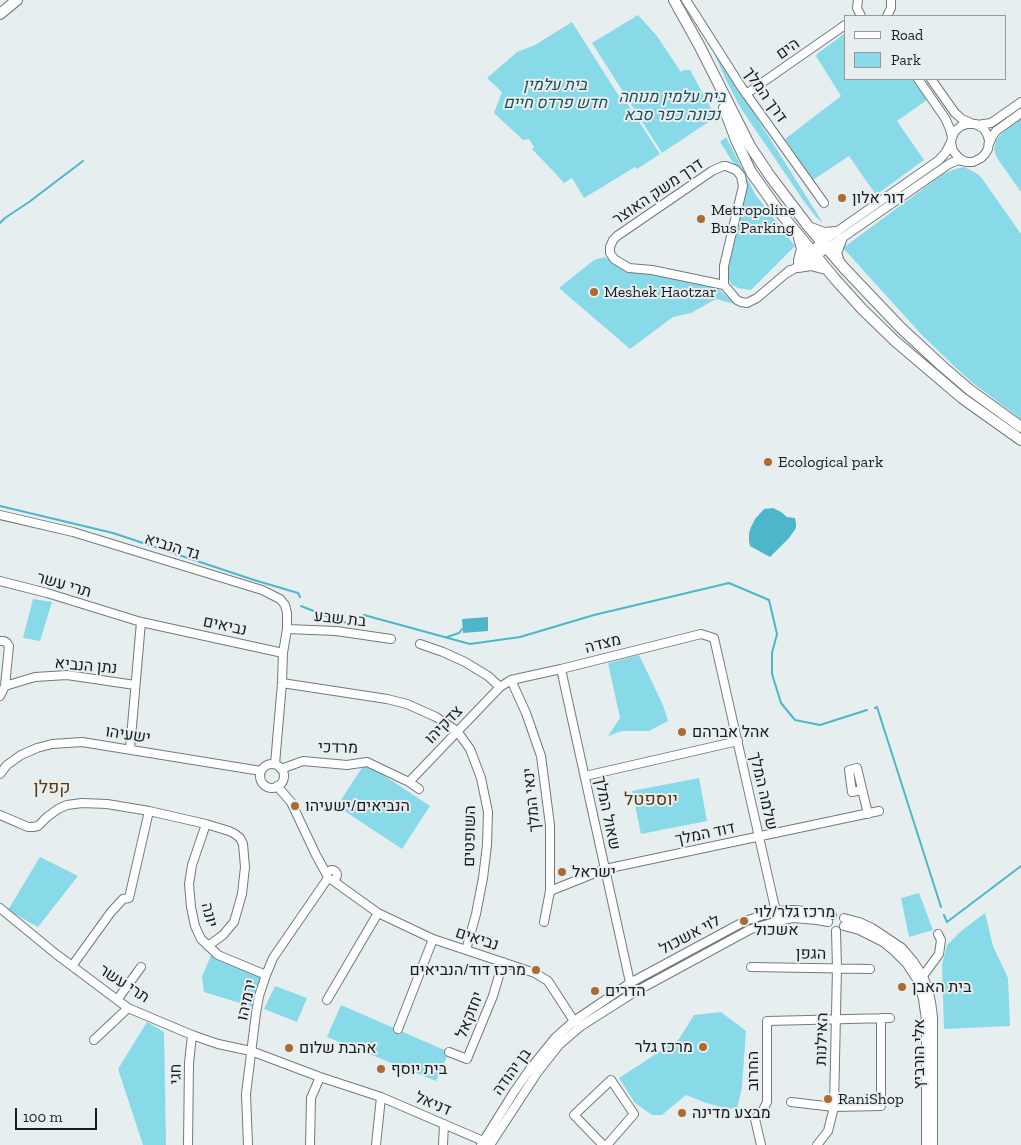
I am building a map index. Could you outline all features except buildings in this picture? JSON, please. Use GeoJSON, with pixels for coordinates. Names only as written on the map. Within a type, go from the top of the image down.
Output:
{"type":"FeatureCollection","features":[{"type":"Feature","properties":{"kind":"main road"},"geometry":{"type":"LineString","coordinates":[[0,14],[17,0]]}},
{"type":"Feature","properties":{"kind":"main road"},"geometry":{"type":"LineString","coordinates":[[674,0],[708,62],[750,146],[808,226],[839,263],[901,328],[970,390],[1021,427]]}},
{"type":"Feature","properties":{"kind":"main road"},"geometry":{"type":"LineString","coordinates":[[708,62],[736,140],[748,165],[764,191],[798,235],[862,309],[895,342],[962,398],[1021,440]]}},
{"type":"Feature","properties":{"kind":"main road"},"geometry":{"type":"LineString","coordinates":[[808,226],[816,231],[838,236],[836,253],[839,263]]}},
{"type":"Feature","properties":{"kind":"main road"},"geometry":{"type":"LineString","coordinates":[[798,235],[802,247],[799,264],[822,267],[828,270]]}},
{"type":"Feature","properties":{"kind":"street","name":"דרך המלך"},"geometry":{"type":"LineString","coordinates":[[686,0],[746,94],[824,203]]}},
{"type":"Feature","properties":{"kind":"street"},"geometry":{"type":"LineString","coordinates":[[853,15],[857,3]]}},
{"type":"Feature","properties":{"kind":"street"},"geometry":{"type":"LineString","coordinates":[[857,3],[860,15]]}},
{"type":"Feature","properties":{"kind":"street"},"geometry":{"type":"LineString","coordinates":[[887,15],[891,3]]}},
{"type":"Feature","properties":{"kind":"street","name":"הים"},"geometry":{"type":"LineString","coordinates":[[746,94],[844,26]]}},
{"type":"Feature","properties":{"kind":"street"},"geometry":{"type":"LineString","coordinates":[[919,80],[945,118],[950,129],[953,151],[964,161]]}},
{"type":"Feature","properties":{"kind":"street"},"geometry":{"type":"LineString","coordinates":[[932,80],[955,113],[962,119],[982,127],[988,137],[989,146]]}},
{"type":"Feature","properties":{"kind":"street"},"geometry":{"type":"LineString","coordinates":[[724,285],[741,302],[747,303],[757,298],[787,273],[939,160],[946,152],[955,131],[959,127],[967,124],[984,125],[991,123],[1021,102]]}},
{"type":"Feature","properties":{"kind":"street"},"geometry":{"type":"LineString","coordinates":[[838,236],[949,164],[956,161],[973,162],[981,158],[987,151],[996,130],[1021,112]]}},
{"type":"Feature","properties":{"kind":"street","name":"דרך משק האוצר"},"geometry":{"type":"LineString","coordinates":[[723,166],[732,168],[741,176],[742,186],[724,266],[724,285],[652,270],[629,268],[614,259],[610,253],[611,244],[617,236],[712,171],[723,166]]}},
{"type":"Feature","properties":{"kind":"street"},"geometry":{"type":"LineString","coordinates":[[714,283],[724,274]]}},
{"type":"Feature","properties":{"kind":"street","name":"גד הנביא"},"geometry":{"type":"LineString","coordinates":[[0,515],[73,532],[262,590],[280,599],[285,605],[287,629],[283,653]]}},
{"type":"Feature","properties":{"kind":"street","name":"תרי עשר"},"geometry":{"type":"LineString","coordinates":[[0,581],[47,593],[141,622]]}},
{"type":"Feature","properties":{"kind":"street"},"geometry":{"type":"LineString","coordinates":[[130,749],[141,622]]}},
{"type":"Feature","properties":{"kind":"street","name":"נביאים"},"geometry":{"type":"LineString","coordinates":[[141,622],[283,653]]}},
{"type":"Feature","properties":{"kind":"street","name":"בת שבע"},"geometry":{"type":"LineString","coordinates":[[287,629],[336,631],[391,640]]}},
{"type":"Feature","properties":{"kind":"street","name":"מצדה"},"geometry":{"type":"LineString","coordinates":[[500,687],[512,680],[701,634],[714,638]]}},
{"type":"Feature","properties":{"kind":"street","name":"שלמה המלך"},"geometry":{"type":"LineString","coordinates":[[714,638],[778,921]]}},
{"type":"Feature","properties":{"kind":"street"},"geometry":{"type":"LineString","coordinates":[[0,640],[9,646],[6,686],[0,696]]}},
{"type":"Feature","properties":{"kind":"street"},"geometry":{"type":"LineString","coordinates":[[420,644],[465,662],[488,676],[500,687]]}},
{"type":"Feature","properties":{"kind":"street"},"geometry":{"type":"LineString","coordinates":[[278,767],[283,653]]}},
{"type":"Feature","properties":{"kind":"street","name":"שאול המלך"},"geometry":{"type":"LineString","coordinates":[[561,669],[633,993]]}},
{"type":"Feature","properties":{"kind":"street","name":"נתן הנביא"},"geometry":{"type":"LineString","coordinates":[[6,686],[35,677],[66,675],[135,685]]}},
{"type":"Feature","properties":{"kind":"street","name":"ינאי המלך"},"geometry":{"type":"LineString","coordinates":[[512,680],[541,756],[550,825],[550,891],[544,922]]}},
{"type":"Feature","properties":{"kind":"street","name":"השופטים"},"geometry":{"type":"LineString","coordinates":[[282,683],[387,699],[407,704],[436,717],[457,731],[470,749],[481,778],[488,812],[483,878],[466,950]]}},
{"type":"Feature","properties":{"kind":"street","name":"צדקיהו"},"geometry":{"type":"LineString","coordinates":[[409,782],[500,687]]}},
{"type":"Feature","properties":{"kind":"street"},"geometry":{"type":"LineString","coordinates":[[585,776],[738,741]]}},
{"type":"Feature","properties":{"kind":"street","name":"ישעיהו"},"geometry":{"type":"LineString","coordinates":[[0,774],[7,765],[21,755],[37,748],[52,744],[82,742],[261,771]]}},
{"type":"Feature","properties":{"kind":"street"},"geometry":{"type":"LineString","coordinates":[[0,759],[7,765]]}},
{"type":"Feature","properties":{"kind":"street","name":"מרדכי"},"geometry":{"type":"LineString","coordinates":[[278,767],[303,761],[347,765],[367,762],[409,782],[418,789]]}},
{"type":"Feature","properties":{"kind":"street"},"geometry":{"type":"LineString","coordinates":[[269,764],[278,767],[284,775],[281,783],[272,788],[262,783],[260,780],[261,771],[266,766],[269,764]]}},
{"type":"Feature","properties":{"kind":"street","name":"נביאים"},"geometry":{"type":"LineString","coordinates":[[277,786],[291,802],[316,855],[331,876],[350,892],[378,913],[433,939],[535,973],[548,981],[577,1023]]}},
{"type":"Feature","properties":{"kind":"street"},"geometry":{"type":"LineString","coordinates":[[862,790],[868,814]]}},
{"type":"Feature","properties":{"kind":"street"},"geometry":{"type":"LineString","coordinates":[[0,815],[28,827],[33,827],[38,826],[58,809],[67,805],[82,803],[107,804],[149,811],[229,831],[240,838],[243,844],[245,867],[242,894],[234,922],[223,935],[208,946]]}},
{"type":"Feature","properties":{"kind":"street"},"geometry":{"type":"LineString","coordinates":[[72,966],[111,912],[123,899],[129,898],[149,811]]}},
{"type":"Feature","properties":{"kind":"street","name":"דוד המלך"},"geometry":{"type":"LineString","coordinates":[[550,891],[605,869],[879,811]]}},
{"type":"Feature","properties":{"kind":"street","name":"יונה"},"geometry":{"type":"LineString","coordinates":[[206,824],[192,865],[190,884],[191,906],[195,926],[201,939],[218,955],[266,975]]}},
{"type":"Feature","properties":{"kind":"street","name":"ירמיהו"},"geometry":{"type":"LineString","coordinates":[[248,1145],[246,1094],[256,1013],[266,975],[273,958],[331,876]]}},
{"type":"Feature","properties":{"kind":"street","name":"תרי עשר"},"geometry":{"type":"LineString","coordinates":[[0,908],[128,1008],[192,1035],[218,1044],[251,1051]]}},
{"type":"Feature","properties":{"kind":"street","name":"לוי אשכול"},"geometry":{"type":"LineString","coordinates":[[577,1023],[630,983],[745,921],[776,911],[794,910],[815,912],[830,919]]}},
{"type":"Feature","properties":{"kind":"street"},"geometry":{"type":"LineString","coordinates":[[327,1000],[378,913]]}},
{"type":"Feature","properties":{"kind":"street"},"geometry":{"type":"LineString","coordinates":[[834,914],[840,914],[844,922],[841,929],[836,930],[830,927],[830,919],[834,914]]}},
{"type":"Feature","properties":{"kind":"street","name":"לוי אשכול"},"geometry":{"type":"LineString","coordinates":[[577,1023],[751,930],[793,918],[830,919]]}},
{"type":"Feature","properties":{"kind":"street","name":"אלי הורביץ"},"geometry":{"type":"LineString","coordinates":[[844,922],[859,922],[894,941],[913,961],[923,976],[932,1002],[933,1145]]}},
{"type":"Feature","properties":{"kind":"street","name":"אלי הורביץ"},"geometry":{"type":"LineString","coordinates":[[844,922],[883,942],[907,964],[918,980],[926,1020],[926,1145]]}},
{"type":"Feature","properties":{"kind":"street","name":"האילנות"},"geometry":{"type":"LineString","coordinates":[[818,1145],[828,1131],[834,1107],[836,930]]}},
{"type":"Feature","properties":{"kind":"street"},"geometry":{"type":"LineString","coordinates":[[923,976],[939,954],[941,940],[938,934]]}},
{"type":"Feature","properties":{"kind":"street"},"geometry":{"type":"LineString","coordinates":[[398,1029],[433,939]]}},
{"type":"Feature","properties":{"kind":"street","name":"יחזקאל"},"geometry":{"type":"LineString","coordinates":[[449,1052],[467,1059],[493,996],[504,962]]}},
{"type":"Feature","properties":{"kind":"street"},"geometry":{"type":"LineString","coordinates":[[117,1000],[141,967]]}},
{"type":"Feature","properties":{"kind":"street","name":"הגפן"},"geometry":{"type":"LineString","coordinates":[[751,967],[870,969]]}},
{"type":"Feature","properties":{"kind":"street"},"geometry":{"type":"LineString","coordinates":[[94,1040],[128,1008]]}},
{"type":"Feature","properties":{"kind":"street"},"geometry":{"type":"LineString","coordinates":[[791,1102],[834,1107],[881,1106],[881,1018]]}},
{"type":"Feature","properties":{"kind":"street"},"geometry":{"type":"LineString","coordinates":[[836,1020],[890,1018]]}},
{"type":"Feature","properties":{"kind":"street","name":"החרוב"},"geometry":{"type":"LineString","coordinates":[[761,1145],[755,1119],[767,1102],[767,1021],[836,1020]]}},
{"type":"Feature","properties":{"kind":"street","name":"בן יהודה"},"geometry":{"type":"LineString","coordinates":[[486,1144],[537,1073],[577,1023]]}},
{"type":"Feature","properties":{"kind":"street","name":"חגי"},"geometry":{"type":"LineString","coordinates":[[188,1145],[189,1063],[192,1035]]}},
{"type":"Feature","properties":{"kind":"street","name":"דניאל"},"geometry":{"type":"LineString","coordinates":[[251,1051],[381,1097],[486,1144]]}},
{"type":"Feature","properties":{"kind":"street"},"geometry":{"type":"LineString","coordinates":[[310,1145],[311,1098],[320,1077]]}},
{"type":"Feature","properties":{"kind":"street"},"geometry":{"type":"LineString","coordinates":[[603,1145],[574,1115],[611,1080],[634,1114],[607,1145]]}},
{"type":"Feature","properties":{"kind":"street"},"geometry":{"type":"LineString","coordinates":[[376,1145],[381,1097]]}},
{"type":"Feature","properties":{"kind":"street"},"geometry":{"type":"LineString","coordinates":[[443,1145],[444,1124]]}},
{"type":"Feature","properties":{"kind":"green space","name":"בית עלמין מנוחה נכונה כפר סבא"},"geometry":{"type":"Polygon","coordinates":[[[638,15],[657,36],[681,72],[690,70],[716,117],[662,153],[592,43],[638,15]]]}},
{"type":"Feature","properties":{"kind":"green space","name":"בית עלמין חדש פרדס חיים"},"geometry":{"type":"Polygon","coordinates":[[[572,22],[624,104],[627,103],[660,154],[584,198],[572,178],[564,183],[532,149],[534,147],[529,139],[523,140],[494,113],[502,92],[487,78],[517,52],[535,45],[572,22]]]}},
{"type":"Feature","properties":{"kind":"green space"},"geometry":{"type":"Polygon","coordinates":[[[844,34],[844,80],[913,80],[927,100],[897,121],[924,160],[876,195],[849,156],[813,180],[785,139],[841,96],[816,56],[844,34]]]}},
{"type":"Feature","properties":{"kind":"green space"},"geometry":{"type":"Polygon","coordinates":[[[709,42],[823,223],[803,200],[740,107],[709,42]]]}},
{"type":"Feature","properties":{"kind":"green space"},"geometry":{"type":"Polygon","coordinates":[[[1021,119],[1021,192],[997,158],[994,149],[996,141],[1001,134],[1021,119]]]}},
{"type":"Feature","properties":{"kind":"green space"},"geometry":{"type":"Polygon","coordinates":[[[726,137],[755,194],[795,246],[751,290],[732,285],[728,278],[729,265],[744,199],[745,178],[742,171],[732,161],[720,142],[726,137]]]}},
{"type":"Feature","properties":{"kind":"green space"},"geometry":{"type":"Polygon","coordinates":[[[964,167],[981,177],[1021,234],[1021,419],[974,384],[955,367],[921,334],[843,248],[943,174],[964,167]]]}},
{"type":"Feature","properties":{"kind":"green space"},"geometry":{"type":"Polygon","coordinates":[[[604,257],[624,269],[715,286],[735,304],[716,299],[691,313],[673,317],[630,349],[559,288],[594,260],[604,257]]]}},
{"type":"Feature","properties":{"kind":"green space"},"geometry":{"type":"Polygon","coordinates":[[[33,599],[52,602],[40,641],[23,638],[33,599]]]}},
{"type":"Feature","properties":{"kind":"green space"},"geometry":{"type":"Polygon","coordinates":[[[639,655],[663,705],[668,721],[649,731],[622,731],[608,736],[620,718],[608,663],[639,655]]]}},
{"type":"Feature","properties":{"kind":"green space"},"geometry":{"type":"Polygon","coordinates":[[[365,763],[430,806],[402,849],[337,806],[365,763]]]}},
{"type":"Feature","properties":{"kind":"green space"},"geometry":{"type":"Polygon","coordinates":[[[699,778],[707,821],[641,834],[632,791],[699,778]]]}},
{"type":"Feature","properties":{"kind":"green space"},"geometry":{"type":"Polygon","coordinates":[[[40,857],[78,876],[38,927],[8,910],[40,857]]]}},
{"type":"Feature","properties":{"kind":"green space"},"geometry":{"type":"Polygon","coordinates":[[[919,893],[933,930],[909,937],[901,898],[919,893]]]}},
{"type":"Feature","properties":{"kind":"green space"},"geometry":{"type":"Polygon","coordinates":[[[985,913],[993,946],[1008,978],[1010,1026],[944,1029],[942,965],[947,945],[960,932],[985,913]]]}},
{"type":"Feature","properties":{"kind":"green space"},"geometry":{"type":"Polygon","coordinates":[[[211,955],[262,977],[253,1007],[204,992],[202,977],[211,955]]]}},
{"type":"Feature","properties":{"kind":"green space"},"geometry":{"type":"Polygon","coordinates":[[[275,986],[307,998],[297,1022],[264,1009],[275,986]]]}},
{"type":"Feature","properties":{"kind":"green space"},"geometry":{"type":"Polygon","coordinates":[[[341,1005],[449,1052],[436,1081],[327,1037],[341,1005]]]}},
{"type":"Feature","properties":{"kind":"green space"},"geometry":{"type":"Polygon","coordinates":[[[721,1012],[746,1031],[742,1087],[737,1109],[706,1103],[686,1095],[662,1115],[652,1115],[635,1103],[619,1078],[679,1039],[694,1015],[721,1012]]]}},
{"type":"Feature","properties":{"kind":"green space"},"geometry":{"type":"Polygon","coordinates":[[[147,1022],[164,1032],[166,1145],[143,1145],[118,1069],[147,1022]]]}},
{"type":"Feature","properties":{"kind":"shaded area"},"geometry":{"type":"Polygon","coordinates":[[[773,508],[787,517],[795,518],[796,528],[770,557],[750,546],[749,533],[755,519],[764,509],[773,508]]]}},
{"type":"Feature","properties":{"kind":"shaded area"},"geometry":{"type":"Polygon","coordinates":[[[488,617],[488,631],[463,633],[462,619],[488,617]]]}},
{"type":"Feature","properties":{"kind":"waterway"},"geometry":{"type":"LineString","coordinates":[[0,223],[83,161]]}},
{"type":"Feature","properties":{"kind":"waterway"},"geometry":{"type":"LineString","coordinates":[[0,506],[113,533],[298,593],[300,597]]}},
{"type":"Feature","properties":{"kind":"waterway"},"geometry":{"type":"LineString","coordinates":[[301,606],[347,623],[364,615],[470,644],[520,637],[594,615],[729,583],[769,600],[777,634],[772,653],[772,674],[781,703],[795,720],[820,725],[867,710]]}},
{"type":"Feature","properties":{"kind":"waterway"},"geometry":{"type":"LineString","coordinates":[[447,637],[459,633],[462,629]]}},
{"type":"Feature","properties":{"kind":"waterway"},"geometry":{"type":"LineString","coordinates":[[875,708],[877,707],[941,907]]}},
{"type":"Feature","properties":{"kind":"waterway"},"geometry":{"type":"LineString","coordinates":[[944,915],[947,922],[1021,866]]}},
{"type":"Feature","properties":{"kind":"place","name":"דור אלון"},"geometry":{"type":"Point","coordinates":[842,198]}},
{"type":"Feature","properties":{"kind":"place","name":"Metropoline Bus Parking"},"geometry":{"type":"Point","coordinates":[701,219]}},
{"type":"Feature","properties":{"kind":"place","name":"Meshek Haotzar"},"geometry":{"type":"Point","coordinates":[594,292]}},
{"type":"Feature","properties":{"kind":"place","name":"Ecological park"},"geometry":{"type":"Point","coordinates":[768,462]}},
{"type":"Feature","properties":{"kind":"place","name":"אהל אברהם"},"geometry":{"type":"Point","coordinates":[682,732]}},
{"type":"Feature","properties":{"kind":"place","name":"הנביאים/ישעיהו"},"geometry":{"type":"Point","coordinates":[295,806]}},
{"type":"Feature","properties":{"kind":"place","name":"ישראל"},"geometry":{"type":"Point","coordinates":[562,872]}},
{"type":"Feature","properties":{"kind":"place","name":"מרכז גלר/לוי אשכול"},"geometry":{"type":"Point","coordinates":[744,921]}},
{"type":"Feature","properties":{"kind":"place","name":"מרכז דוד/הנביאים"},"geometry":{"type":"Point","coordinates":[536,970]}},
{"type":"Feature","properties":{"kind":"place","name":"בית האבן"},"geometry":{"type":"Point","coordinates":[902,987]}},
{"type":"Feature","properties":{"kind":"place","name":"הדרים"},"geometry":{"type":"Point","coordinates":[595,991]}},
{"type":"Feature","properties":{"kind":"place","name":"מרכז גלר"},"geometry":{"type":"Point","coordinates":[703,1047]}},
{"type":"Feature","properties":{"kind":"place","name":"אהבת שלום"},"geometry":{"type":"Point","coordinates":[289,1048]}},
{"type":"Feature","properties":{"kind":"place","name":"בית יוסף"},"geometry":{"type":"Point","coordinates":[381,1069]}},
{"type":"Feature","properties":{"kind":"place","name":"RaniShop"},"geometry":{"type":"Point","coordinates":[828,1099]}},
{"type":"Feature","properties":{"kind":"place","name":"מבצע מדינה"},"geometry":{"type":"Point","coordinates":[682,1113]}},
{"type":"Feature","properties":{"kind":"district","name":"קפלן"},"geometry":{"type":"Point","coordinates":[52,788]}},
{"type":"Feature","properties":{"kind":"district","name":"יוספטל"},"geometry":{"type":"Point","coordinates":[651,800]}}]}
